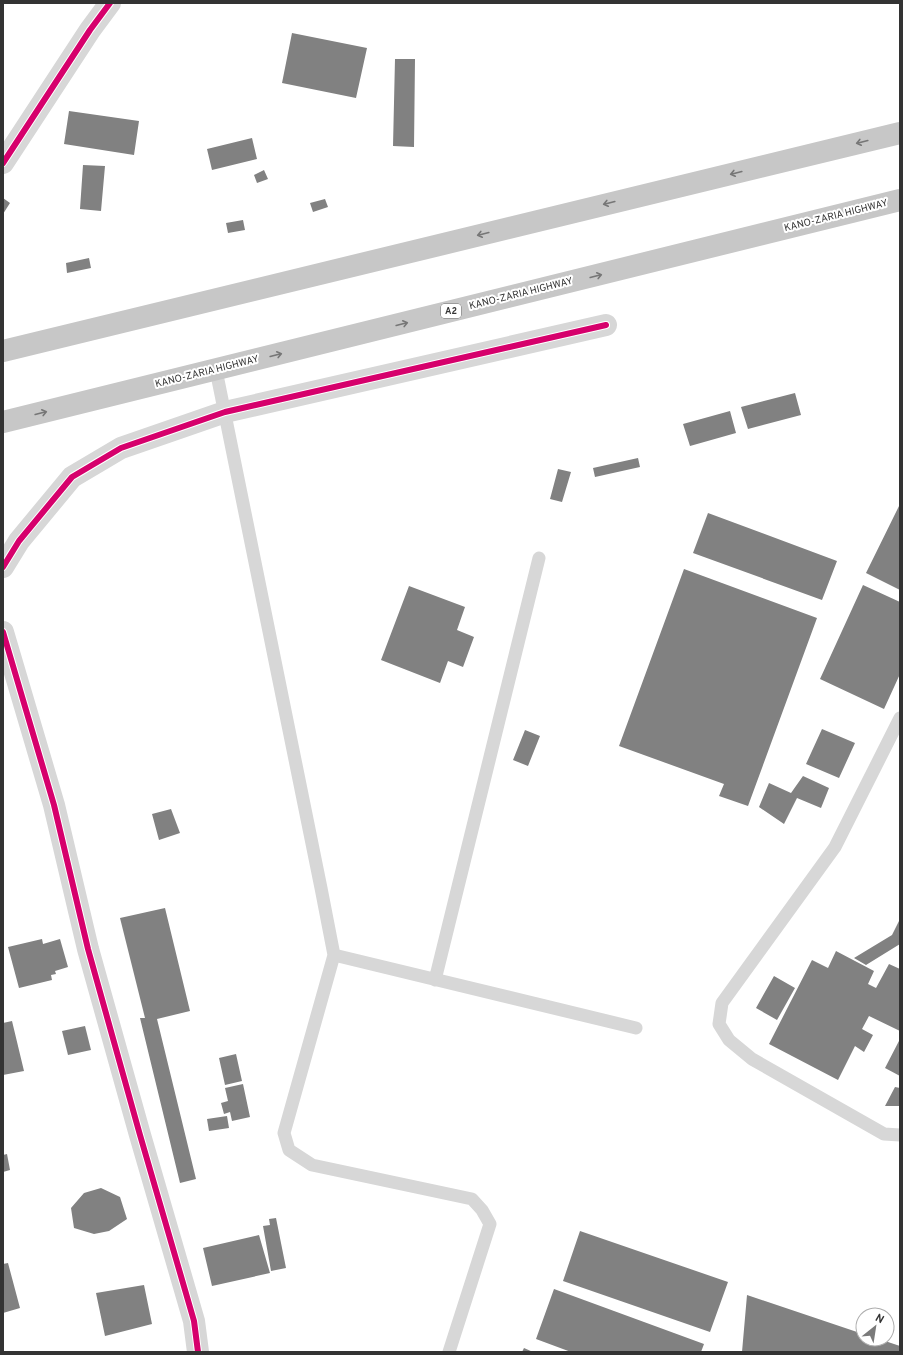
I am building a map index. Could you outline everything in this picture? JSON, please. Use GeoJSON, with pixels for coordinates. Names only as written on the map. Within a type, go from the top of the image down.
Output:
{"type":"FeatureCollection","features":[{"type":"Feature","properties":{"kind":"highway"},"geometry":{"type":"LineString","coordinates":[[3,351],[900,133]]}},
{"type":"Feature","properties":{"kind":"highway","name":"KANO-ZARIA HIGHWAY"},"geometry":{"type":"LineString","coordinates":[[3,422],[900,200]]}},
{"type":"Feature","properties":{"kind":"street"},"geometry":{"type":"LineString","coordinates":[[3,163],[90,30],[110,3]]}},
{"type":"Feature","properties":{"kind":"street"},"geometry":{"type":"LineString","coordinates":[[3,567],[19,541],[72,477],[121,448],[225,412],[606,325]]}},
{"type":"Feature","properties":{"kind":"street"},"geometry":{"type":"LineString","coordinates":[[3,632],[54,805],[88,949],[194,1321],[198,1352]]}},
{"type":"Feature","properties":{"kind":"lane"},"geometry":{"type":"LineString","coordinates":[[216,370],[334,955],[284,1133],[289,1150],[312,1165],[472,1198],[482,1210],[490,1224],[449,1352]]}},
{"type":"Feature","properties":{"kind":"lane"},"geometry":{"type":"LineString","coordinates":[[435,980],[539,558]]}},
{"type":"Feature","properties":{"kind":"lane"},"geometry":{"type":"LineString","coordinates":[[900,718],[835,847],[722,1003],[719,1024],[729,1040],[752,1059],[884,1134],[900,1135]]}},
{"type":"Feature","properties":{"kind":"lane"},"geometry":{"type":"LineString","coordinates":[[334,955],[636,1028]]}},
{"type":"Feature","properties":{"kind":"building"},"geometry":{"type":"Polygon","coordinates":[[[292,33],[367,48],[356,98],[282,83],[292,33]]]}},
{"type":"Feature","properties":{"kind":"building"},"geometry":{"type":"Polygon","coordinates":[[[395,59],[415,59],[414,147],[393,146],[395,59]]]}},
{"type":"Feature","properties":{"kind":"building"},"geometry":{"type":"Polygon","coordinates":[[[69,111],[139,121],[134,155],[64,144],[69,111]]]}},
{"type":"Feature","properties":{"kind":"building"},"geometry":{"type":"Polygon","coordinates":[[[252,138],[257,159],[212,170],[207,149],[252,138]]]}},
{"type":"Feature","properties":{"kind":"building"},"geometry":{"type":"Polygon","coordinates":[[[83,165],[105,166],[101,211],[80,209],[83,165]]]}},
{"type":"Feature","properties":{"kind":"building"},"geometry":{"type":"Polygon","coordinates":[[[264,170],[268,179],[257,183],[254,175],[264,170]]]}},
{"type":"Feature","properties":{"kind":"building"},"geometry":{"type":"Polygon","coordinates":[[[3,198],[10,203],[3,214],[3,198]]]}},
{"type":"Feature","properties":{"kind":"building"},"geometry":{"type":"Polygon","coordinates":[[[325,199],[328,207],[313,212],[310,203],[325,199]]]}},
{"type":"Feature","properties":{"kind":"building"},"geometry":{"type":"Polygon","coordinates":[[[243,220],[245,230],[228,233],[226,223],[243,220]]]}},
{"type":"Feature","properties":{"kind":"building"},"geometry":{"type":"Polygon","coordinates":[[[89,258],[91,268],[67,273],[66,263],[89,258]]]}},
{"type":"Feature","properties":{"kind":"building"},"geometry":{"type":"Polygon","coordinates":[[[795,393],[801,415],[748,429],[741,407],[795,393]]]}},
{"type":"Feature","properties":{"kind":"building"},"geometry":{"type":"Polygon","coordinates":[[[730,411],[736,433],[690,446],[683,424],[730,411]]]}},
{"type":"Feature","properties":{"kind":"building"},"geometry":{"type":"Polygon","coordinates":[[[638,458],[640,467],[595,477],[593,468],[638,458]]]}},
{"type":"Feature","properties":{"kind":"building"},"geometry":{"type":"Polygon","coordinates":[[[558,469],[571,472],[562,502],[550,499],[558,469]]]}},
{"type":"Feature","properties":{"kind":"building"},"geometry":{"type":"Polygon","coordinates":[[[900,504],[900,590],[866,573],[900,504]]]}},
{"type":"Feature","properties":{"kind":"building"},"geometry":{"type":"Polygon","coordinates":[[[708,513],[837,561],[822,600],[693,553],[708,513]]]}},
{"type":"Feature","properties":{"kind":"building"},"geometry":{"type":"Polygon","coordinates":[[[684,569],[817,618],[748,806],[719,796],[724,784],[619,746],[684,569]]]}},
{"type":"Feature","properties":{"kind":"building"},"geometry":{"type":"Polygon","coordinates":[[[863,585],[900,602],[900,674],[884,709],[820,679],[863,585]]]}},
{"type":"Feature","properties":{"kind":"building"},"geometry":{"type":"Polygon","coordinates":[[[409,586],[465,607],[457,630],[474,637],[463,667],[448,661],[440,683],[381,660],[409,586]]]}},
{"type":"Feature","properties":{"kind":"building"},"geometry":{"type":"Polygon","coordinates":[[[822,729],[855,743],[839,778],[806,764],[822,729]]]}},
{"type":"Feature","properties":{"kind":"building"},"geometry":{"type":"Polygon","coordinates":[[[525,730],[540,736],[528,766],[513,760],[525,730]]]}},
{"type":"Feature","properties":{"kind":"building"},"geometry":{"type":"Polygon","coordinates":[[[803,776],[829,788],[821,808],[797,798],[784,824],[759,807],[769,783],[791,793],[803,776]]]}},
{"type":"Feature","properties":{"kind":"building"},"geometry":{"type":"Polygon","coordinates":[[[171,809],[180,833],[159,840],[152,814],[171,809]]]}},
{"type":"Feature","properties":{"kind":"building"},"geometry":{"type":"Polygon","coordinates":[[[165,908],[190,1011],[157,1019],[196,1179],[180,1183],[140,1018],[145,1018],[120,918],[165,908]]]}},
{"type":"Feature","properties":{"kind":"building"},"geometry":{"type":"Polygon","coordinates":[[[900,919],[900,944],[866,965],[854,958],[892,935],[900,919]]]}},
{"type":"Feature","properties":{"kind":"building"},"geometry":{"type":"Polygon","coordinates":[[[42,939],[43,944],[60,939],[68,967],[55,971],[56,974],[51,975],[52,980],[19,988],[8,947],[42,939]]]}},
{"type":"Feature","properties":{"kind":"building"},"geometry":{"type":"Polygon","coordinates":[[[836,951],[874,971],[868,984],[876,988],[889,964],[900,969],[900,1031],[869,1016],[862,1029],[873,1035],[864,1052],[855,1046],[838,1080],[769,1044],[812,960],[828,968],[836,951]]]}},
{"type":"Feature","properties":{"kind":"building"},"geometry":{"type":"Polygon","coordinates":[[[774,976],[795,988],[777,1020],[756,1008],[774,976]]]}},
{"type":"Feature","properties":{"kind":"building"},"geometry":{"type":"Polygon","coordinates":[[[12,1021],[24,1071],[3,1075],[3,1023],[12,1021]]]}},
{"type":"Feature","properties":{"kind":"building"},"geometry":{"type":"Polygon","coordinates":[[[85,1026],[91,1050],[68,1055],[62,1031],[85,1026]]]}},
{"type":"Feature","properties":{"kind":"building"},"geometry":{"type":"Polygon","coordinates":[[[900,1039],[900,1076],[885,1068],[900,1039]]]}},
{"type":"Feature","properties":{"kind":"building"},"geometry":{"type":"Polygon","coordinates":[[[236,1054],[242,1081],[225,1085],[219,1058],[236,1054]]]}},
{"type":"Feature","properties":{"kind":"building"},"geometry":{"type":"Polygon","coordinates":[[[243,1084],[250,1117],[232,1121],[230,1112],[224,1114],[221,1103],[228,1101],[225,1088],[243,1084]]]}},
{"type":"Feature","properties":{"kind":"building"},"geometry":{"type":"Polygon","coordinates":[[[895,1087],[900,1088],[900,1106],[885,1106],[895,1087]]]}},
{"type":"Feature","properties":{"kind":"building"},"geometry":{"type":"Polygon","coordinates":[[[227,1116],[229,1128],[209,1131],[207,1119],[227,1116]]]}},
{"type":"Feature","properties":{"kind":"building"},"geometry":{"type":"Polygon","coordinates":[[[7,1154],[10,1170],[3,1172],[3,1155],[7,1154]]]}},
{"type":"Feature","properties":{"kind":"building"},"geometry":{"type":"Polygon","coordinates":[[[101,1188],[120,1197],[127,1219],[109,1231],[94,1234],[74,1228],[71,1208],[84,1193],[101,1188]]]}},
{"type":"Feature","properties":{"kind":"building"},"geometry":{"type":"Polygon","coordinates":[[[276,1218],[286,1268],[271,1271],[263,1226],[270,1225],[269,1219],[276,1218]]]}},
{"type":"Feature","properties":{"kind":"building"},"geometry":{"type":"Polygon","coordinates":[[[580,1231],[728,1282],[710,1332],[563,1281],[580,1231]]]}},
{"type":"Feature","properties":{"kind":"building"},"geometry":{"type":"Polygon","coordinates":[[[259,1235],[270,1273],[212,1286],[203,1248],[259,1235]]]}},
{"type":"Feature","properties":{"kind":"building"},"geometry":{"type":"Polygon","coordinates":[[[8,1263],[20,1308],[3,1313],[3,1264],[8,1263]]]}},
{"type":"Feature","properties":{"kind":"building"},"geometry":{"type":"Polygon","coordinates":[[[144,1285],[152,1324],[105,1336],[96,1293],[144,1285]]]}},
{"type":"Feature","properties":{"kind":"building"},"geometry":{"type":"Polygon","coordinates":[[[554,1289],[704,1344],[701,1352],[571,1352],[536,1339],[554,1289]]]}},
{"type":"Feature","properties":{"kind":"building"},"geometry":{"type":"Polygon","coordinates":[[[747,1295],[855,1331],[855,1347],[895,1347],[895,1344],[900,1346],[899,1352],[742,1352],[747,1295]]]}},
{"type":"Feature","properties":{"kind":"building"},"geometry":{"type":"Polygon","coordinates":[[[524,1348],[533,1352],[522,1352],[524,1348]]]}},
{"type":"Feature","properties":{"kind":"cycle path"},"geometry":{"type":"LineString","coordinates":[[3,163],[90,30],[110,3]]}},
{"type":"Feature","properties":{"kind":"cycle path"},"geometry":{"type":"LineString","coordinates":[[3,567],[19,541],[72,477],[121,448],[225,412],[606,325]]}},
{"type":"Feature","properties":{"kind":"cycle path"},"geometry":{"type":"LineString","coordinates":[[3,632],[54,805],[88,949],[194,1321],[198,1352]]}}]}
